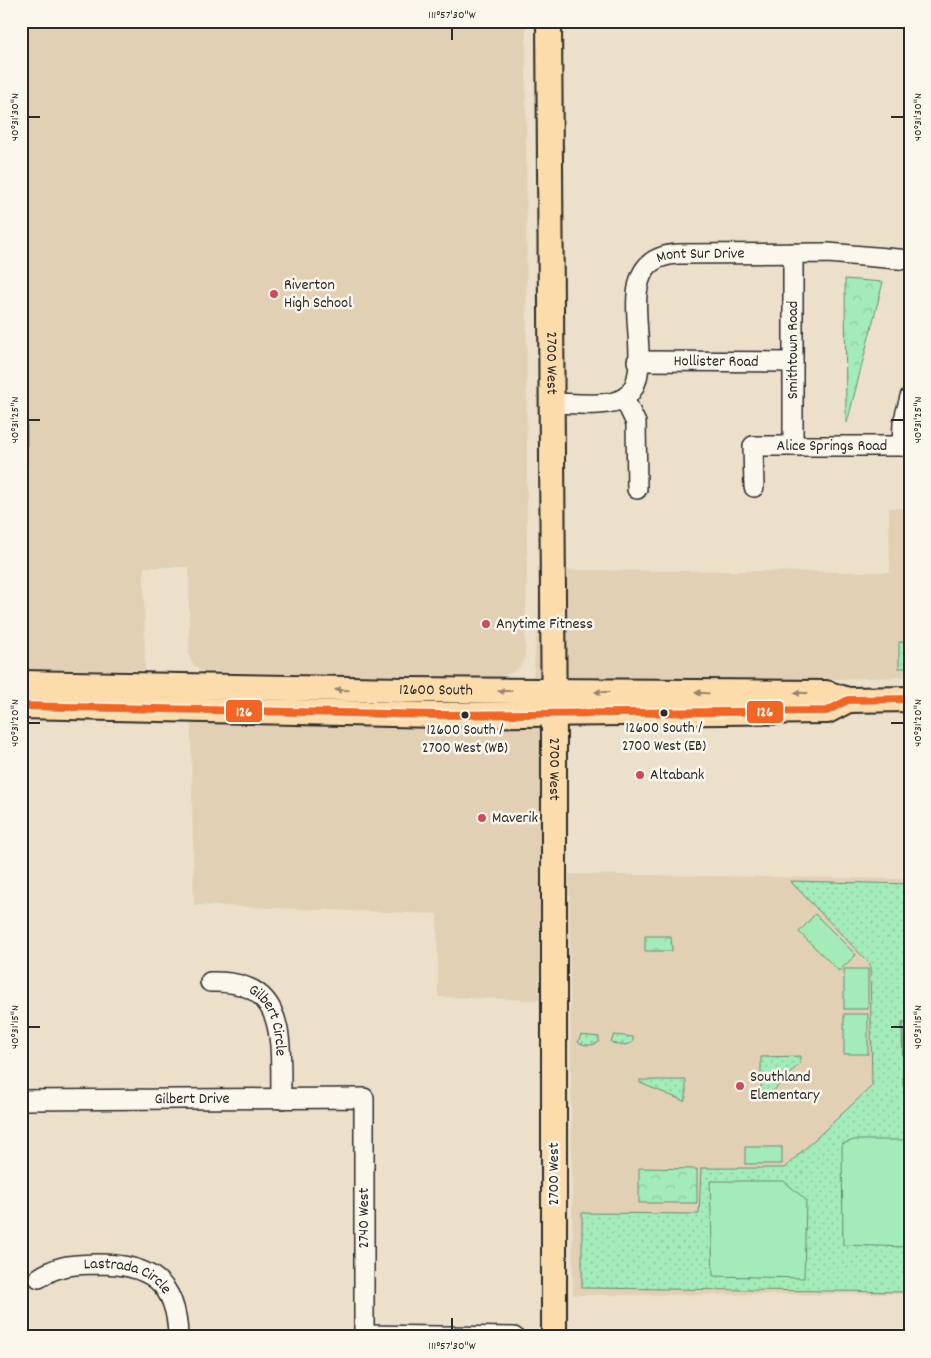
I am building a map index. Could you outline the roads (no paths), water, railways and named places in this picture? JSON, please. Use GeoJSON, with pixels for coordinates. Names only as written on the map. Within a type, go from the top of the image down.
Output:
{"type":"FeatureCollection","features":[{"type":"Feature","properties":{"kind":"main road","name":"2700 West"},"geometry":{"type":"LineString","coordinates":[[549,21],[554,702],[554,1337]]}},
{"type":"Feature","properties":{"kind":"main road","name":"12600 South"},"geometry":{"type":"LineString","coordinates":[[21,683],[317,689],[554,702]]}},
{"type":"Feature","properties":{"kind":"main road"},"geometry":{"type":"LineString","coordinates":[[30,706],[52,695],[164,696],[176,685]]}},
{"type":"Feature","properties":{"kind":"main road","name":"12600 South"},"geometry":{"type":"LineString","coordinates":[[30,706],[439,715],[554,702],[826,693],[848,700],[910,699]]}},
{"type":"Feature","properties":{"kind":"street","name":"Mont Sur Drive"},"geometry":{"type":"LineString","coordinates":[[624,398],[635,383],[638,361],[638,285],[641,275],[653,261],[669,254],[793,253],[856,254],[910,260]]}},
{"type":"Feature","properties":{"kind":"street","name":"Smithtown Road"},"geometry":{"type":"LineString","coordinates":[[793,253],[793,446]]}},
{"type":"Feature","properties":{"kind":"street","name":"Hollister Road"},"geometry":{"type":"LineString","coordinates":[[638,361],[793,362]]}},
{"type":"Feature","properties":{"kind":"street"},"geometry":{"type":"LineString","coordinates":[[906,446],[904,423],[910,397]]}},
{"type":"Feature","properties":{"kind":"street"},"geometry":{"type":"LineString","coordinates":[[551,403],[605,403],[624,398],[636,423],[637,489]]}},
{"type":"Feature","properties":{"kind":"street","name":"Alice Springs Road"},"geometry":{"type":"LineString","coordinates":[[754,487],[753,446],[906,446]]}},
{"type":"Feature","properties":{"kind":"street","name":"Gilbert Circle"},"geometry":{"type":"LineString","coordinates":[[210,982],[242,984],[258,993],[269,1005],[277,1020],[280,1038],[281,1099]]}},
{"type":"Feature","properties":{"kind":"street","name":"Gilbert Drive"},"geometry":{"type":"LineString","coordinates":[[21,1100],[364,1098]]}},
{"type":"Feature","properties":{"kind":"street","name":"2740 West"},"geometry":{"type":"LineString","coordinates":[[364,1098],[364,1336]]}},
{"type":"Feature","properties":{"kind":"street","name":"Lastrada Circle"},"geometry":{"type":"LineString","coordinates":[[39,1278],[53,1268],[70,1265],[116,1264],[132,1266],[149,1273],[171,1297],[176,1313],[178,1337]]}},
{"type":"Feature","properties":{"kind":"street"},"geometry":{"type":"LineString","coordinates":[[364,1336],[514,1337]]}},
{"type":"Feature","properties":{"kind":"place","name":"Riverton High School"},"geometry":{"type":"Point","coordinates":[274,294]}},
{"type":"Feature","properties":{"kind":"place","name":"Anytime Fitness"},"geometry":{"type":"Point","coordinates":[486,624]}},
{"type":"Feature","properties":{"kind":"place","name":"12600 South / 2700 West (EB)"},"geometry":{"type":"Point","coordinates":[664,713]}},
{"type":"Feature","properties":{"kind":"place","name":"12600 South / 2700 West (WB)"},"geometry":{"type":"Point","coordinates":[465,715]}},
{"type":"Feature","properties":{"kind":"place","name":"Altabank"},"geometry":{"type":"Point","coordinates":[640,775]}},
{"type":"Feature","properties":{"kind":"place","name":"Maverik"},"geometry":{"type":"Point","coordinates":[482,818]}},
{"type":"Feature","properties":{"kind":"place","name":"Southland Elementary"},"geometry":{"type":"Point","coordinates":[740,1086]}}]}
